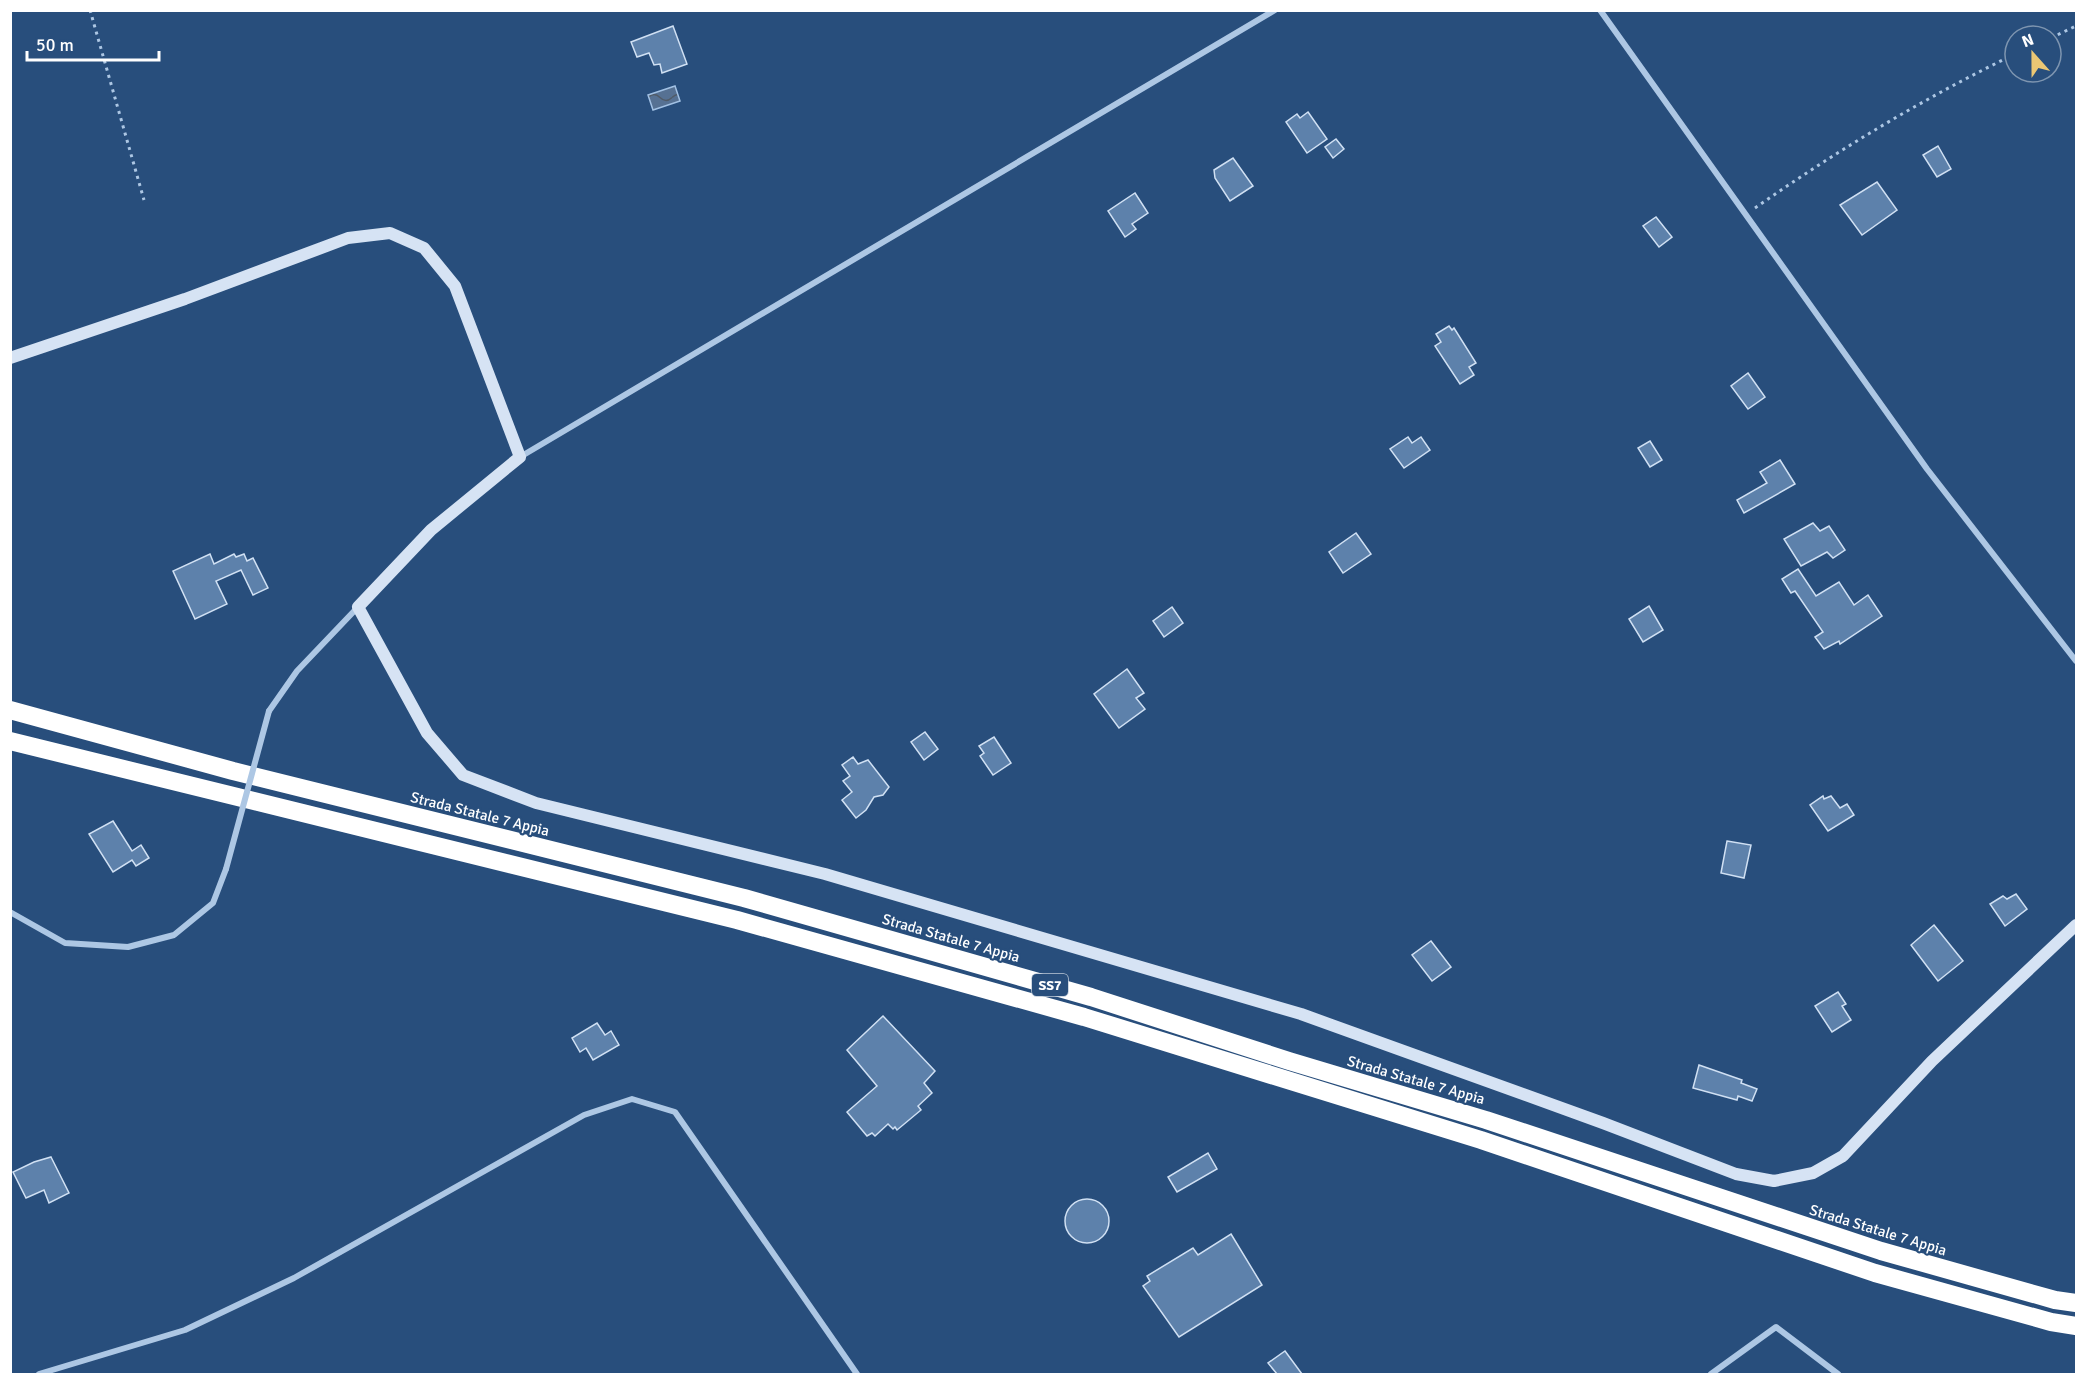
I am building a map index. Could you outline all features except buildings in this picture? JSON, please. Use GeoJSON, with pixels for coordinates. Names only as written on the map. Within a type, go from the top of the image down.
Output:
{"type":"FeatureCollection","features":[{"type":"Feature","properties":{"kind":"highway","name":"Strada Statale 7 Appia"},"geometry":{"type":"LineString","coordinates":[[10,710],[233,771],[744,898],[1080,993],[1289,1061],[1486,1120],[1881,1251],[2055,1300],[2076,1303]]}},
{"type":"Feature","properties":{"kind":"highway","name":"SS7"},"geometry":{"type":"LineString","coordinates":[[10,741],[737,920],[1060,1011],[1481,1140],[1875,1273],[2051,1322],[2076,1326]]}},
{"type":"Feature","properties":{"kind":"street"},"geometry":{"type":"LineString","coordinates":[[10,912],[65,943],[128,947],[174,935],[213,903],[226,869],[269,711],[297,671],[431,530],[520,457],[1275,10]]}},
{"type":"Feature","properties":{"kind":"street"},"geometry":{"type":"LineString","coordinates":[[1600,10],[1927,469],[2076,661]]}},
{"type":"Feature","properties":{"kind":"street"},"geometry":{"type":"LineString","coordinates":[[10,358],[185,299],[348,238],[390,233],[424,248],[454,286],[520,457]]}},
{"type":"Feature","properties":{"kind":"street"},"geometry":{"type":"LineString","coordinates":[[358,607],[426,733],[463,775],[536,803],[825,874],[1301,1014],[1603,1123],[1736,1174],[1774,1181],[1813,1173],[1843,1156],[1932,1061],[2076,925]]}},
{"type":"Feature","properties":{"kind":"street"},"geometry":{"type":"LineString","coordinates":[[39,1374],[185,1330],[294,1278],[584,1115],[632,1099],[675,1112],[857,1374]]}},
{"type":"Feature","properties":{"kind":"street"},"geometry":{"type":"LineString","coordinates":[[1711,1374],[1776,1327],[1838,1374]]}},
{"type":"Feature","properties":{"kind":"path"},"geometry":{"type":"LineString","coordinates":[[90,10],[144,200]]}},
{"type":"Feature","properties":{"kind":"path"},"geometry":{"type":"LineString","coordinates":[[1746,214],[1895,117],[2003,60]]}},
{"type":"Feature","properties":{"kind":"water"},"geometry":{"type":"Polygon","coordinates":[[[675,86],[680,101],[653,110],[648,95],[675,86]]]}}]}
